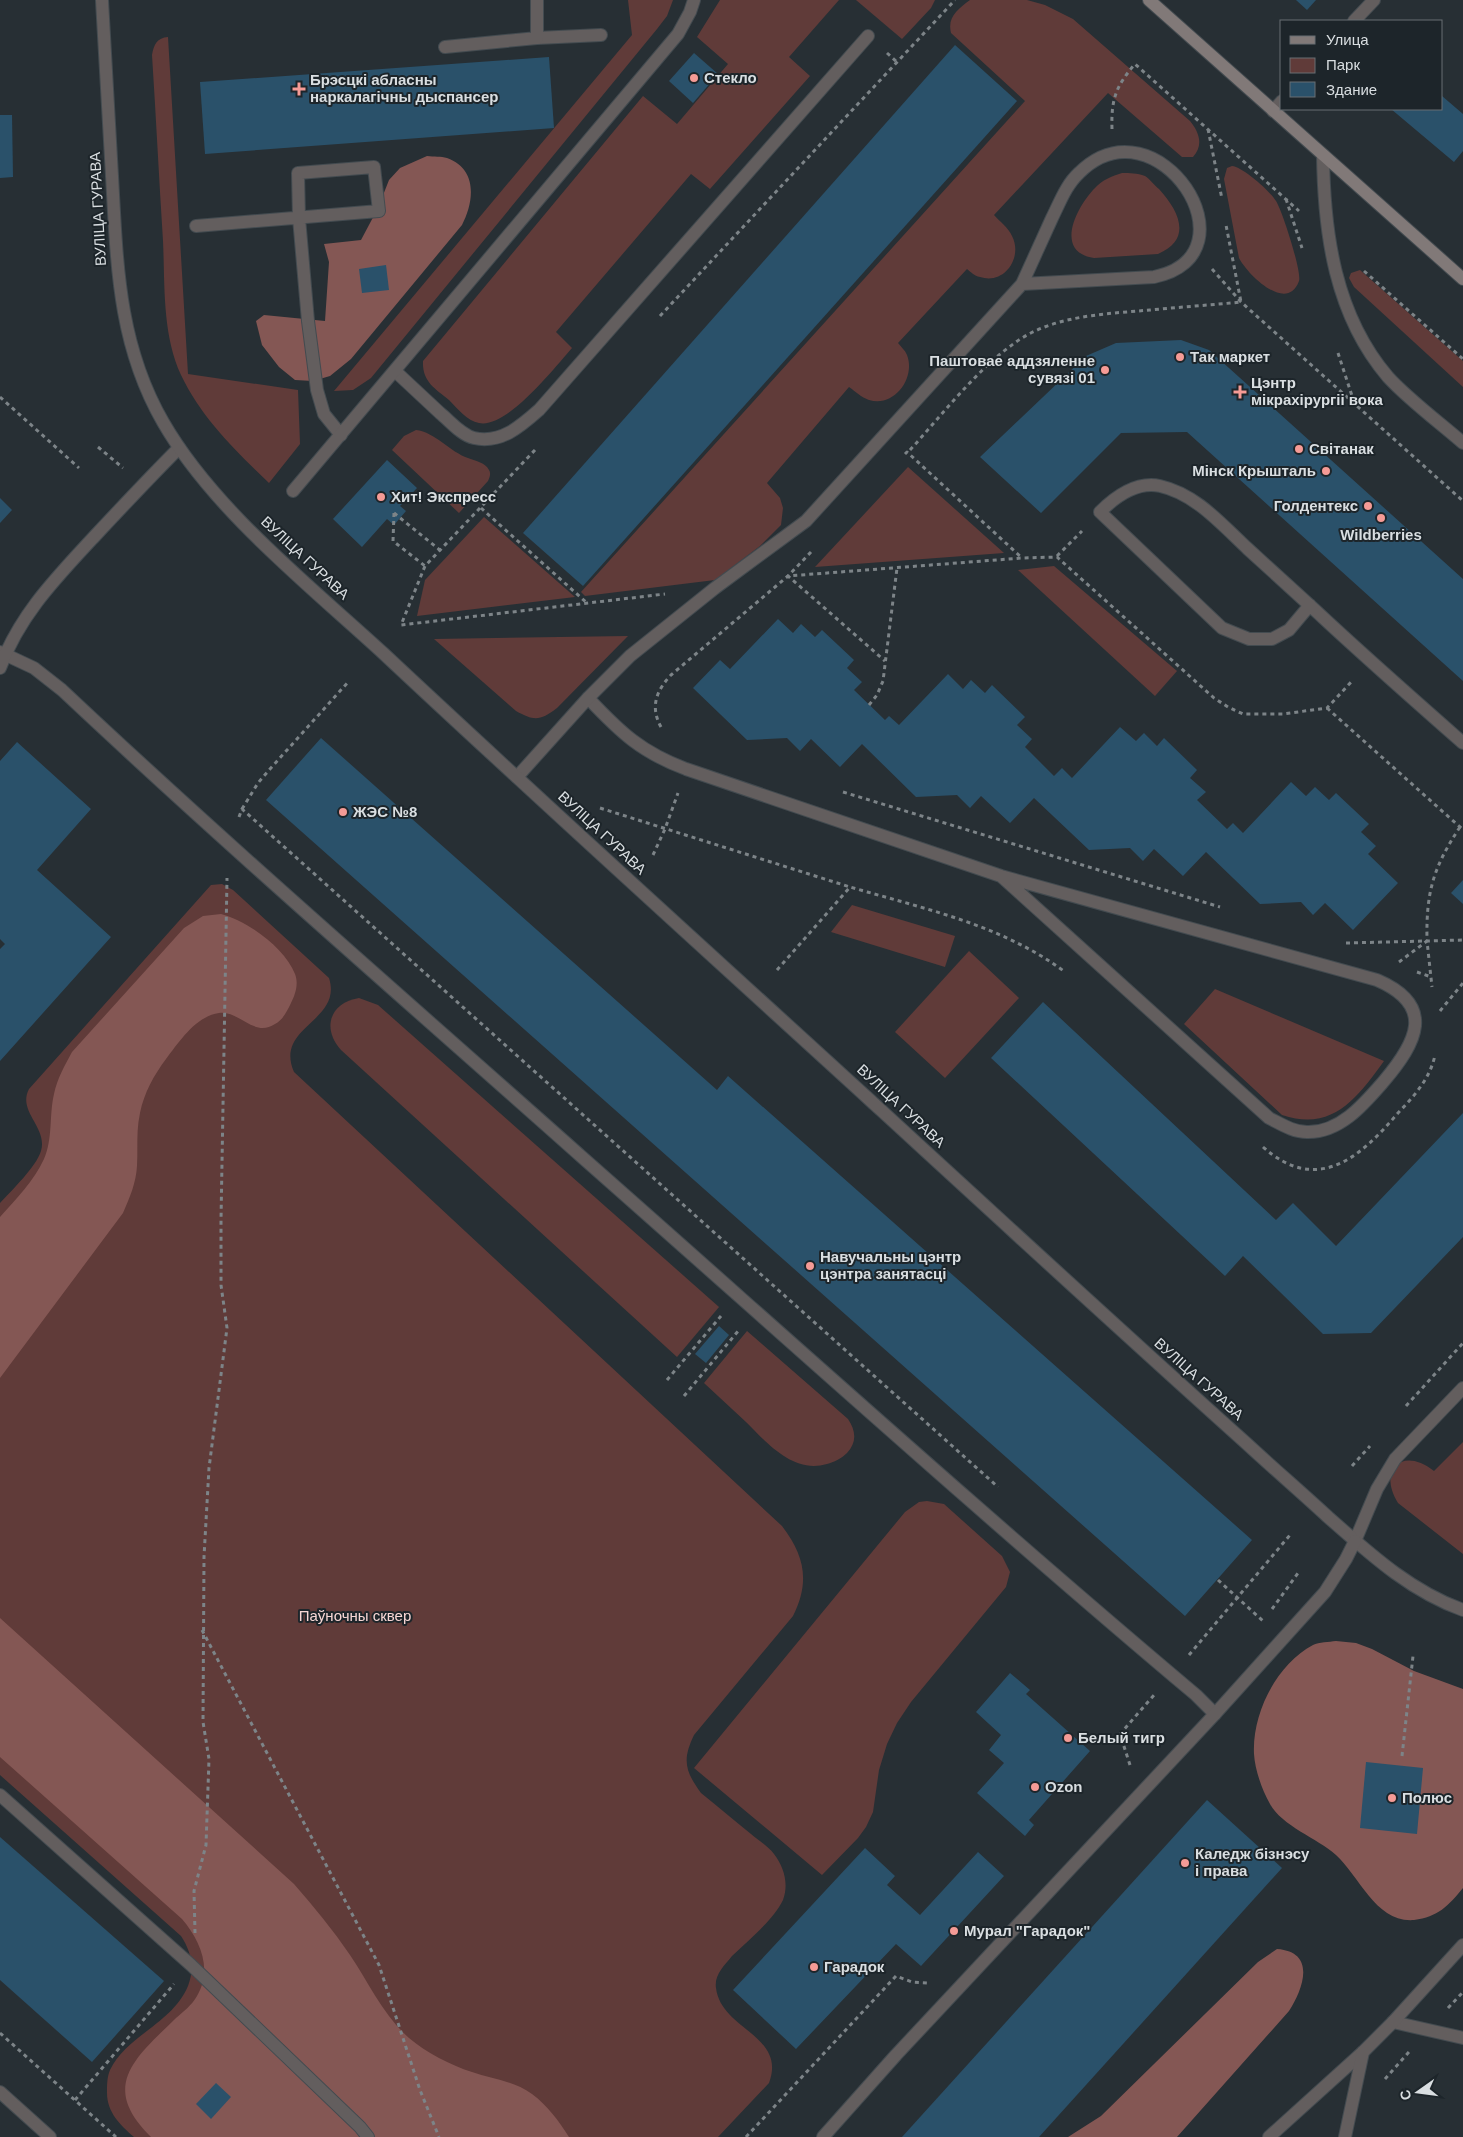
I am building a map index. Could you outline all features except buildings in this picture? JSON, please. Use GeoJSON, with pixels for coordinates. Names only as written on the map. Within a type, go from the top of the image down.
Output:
{"type":"FeatureCollection","features":[{"type":"Feature","properties":{"kind":"main road"},"geometry":{"type":"LineString","coordinates":[[1149,0],[1277,106]]}},
{"type":"Feature","properties":{"kind":"main road"},"geometry":{"type":"LineString","coordinates":[[1281,110],[1323,155],[1463,279]]}},
{"type":"Feature","properties":{"kind":"street","name":"ВУЛІЦА ГУРАВА"},"geometry":{"type":"LineString","coordinates":[[102,0],[119,286],[128,335],[142,381],[161,418],[179,448],[232,511],[268,547],[517,777],[1160,1366],[1355,1541],[1418,1590],[1463,1610]]}},
{"type":"Feature","properties":{"kind":"street"},"geometry":{"type":"LineString","coordinates":[[537,0],[537,38]]}},
{"type":"Feature","properties":{"kind":"street"},"geometry":{"type":"LineString","coordinates":[[293,492],[678,34],[694,0]]}},
{"type":"Feature","properties":{"kind":"street"},"geometry":{"type":"LineString","coordinates":[[1355,20],[1374,0]]}},
{"type":"Feature","properties":{"kind":"street"},"geometry":{"type":"LineString","coordinates":[[445,47],[537,38],[601,35]]}},
{"type":"Feature","properties":{"kind":"street"},"geometry":{"type":"LineString","coordinates":[[395,371],[459,430],[473,438],[490,439],[508,434],[524,424],[539,410],[868,36]]}},
{"type":"Feature","properties":{"kind":"street"},"geometry":{"type":"LineString","coordinates":[[517,777],[588,698],[630,656],[715,588],[806,521],[1022,284],[1071,182],[1090,164],[1112,154],[1136,152],[1148,155],[1160,162],[1179,178],[1193,198],[1201,221],[1201,232],[1195,250],[1183,265],[1174,271],[1154,277],[1022,284]]}},
{"type":"Feature","properties":{"kind":"street"},"geometry":{"type":"LineString","coordinates":[[1323,155],[1323,196],[1328,238],[1344,302],[1355,328],[1372,357],[1390,379],[1463,443]]}},
{"type":"Feature","properties":{"kind":"street"},"geometry":{"type":"LineString","coordinates":[[196,226],[299,218],[378,211],[374,167],[298,173],[299,218],[308,321],[317,390],[324,414],[340,435]]}},
{"type":"Feature","properties":{"kind":"street"},"geometry":{"type":"LineString","coordinates":[[0,668],[3,653],[22,622],[45,591],[143,484],[179,448]]}},
{"type":"Feature","properties":{"kind":"street"},"geometry":{"type":"LineString","coordinates":[[1310,605],[1289,630],[1272,639],[1248,639],[1222,628],[1100,512],[1115,497],[1135,488],[1158,485],[1183,494],[1204,508],[1310,605],[1370,661],[1463,743]]}},
{"type":"Feature","properties":{"kind":"street"},"geometry":{"type":"LineString","coordinates":[[3,653],[34,668],[62,690],[228,842],[953,1486],[1172,1674],[1215,1714]]}},
{"type":"Feature","properties":{"kind":"street"},"geometry":{"type":"LineString","coordinates":[[588,698],[632,741],[650,753],[686,769],[1001,876],[1377,980],[1392,986],[1403,994],[1411,1006],[1415,1020],[1414,1034],[1409,1048],[1402,1060],[1365,1102],[1344,1120],[1328,1129],[1314,1132],[1288,1128],[1269,1118],[1001,876]]}},
{"type":"Feature","properties":{"kind":"street"},"geometry":{"type":"LineString","coordinates":[[823,2137],[896,2055],[1215,1714],[1325,1592],[1346,1559],[1377,1489],[1395,1459],[1463,1388]]}},
{"type":"Feature","properties":{"kind":"street"},"geometry":{"type":"LineString","coordinates":[[0,1795],[191,1965],[360,2127],[368,2137]]}},
{"type":"Feature","properties":{"kind":"street"},"geometry":{"type":"LineString","coordinates":[[1270,2137],[1363,2052],[1463,1945]]}},
{"type":"Feature","properties":{"kind":"street"},"geometry":{"type":"LineString","coordinates":[[1393,2022],[1463,2038]]}},
{"type":"Feature","properties":{"kind":"street"},"geometry":{"type":"LineString","coordinates":[[1345,2137],[1363,2052]]}},
{"type":"Feature","properties":{"kind":"street"},"geometry":{"type":"LineString","coordinates":[[0,2092],[50,2137]]}},
{"type":"Feature","properties":{"kind":"path"},"geometry":{"type":"LineString","coordinates":[[658,318],[955,0]]}},
{"type":"Feature","properties":{"kind":"path"},"geometry":{"type":"LineString","coordinates":[[1112,154],[1112,113],[1115,93],[1120,83],[1135,64]]}},
{"type":"Feature","properties":{"kind":"path"},"geometry":{"type":"LineString","coordinates":[[1195,250],[1241,302],[1463,501]]}},
{"type":"Feature","properties":{"kind":"path"},"geometry":{"type":"LineString","coordinates":[[901,459],[999,355],[1016,341],[1036,330],[1081,317],[1241,302]]}},
{"type":"Feature","properties":{"kind":"path"},"geometry":{"type":"LineString","coordinates":[[0,397],[79,468]]}},
{"type":"Feature","properties":{"kind":"path"},"geometry":{"type":"LineString","coordinates":[[98,447],[143,484]]}},
{"type":"Feature","properties":{"kind":"path"},"geometry":{"type":"LineString","coordinates":[[536,449],[425,566],[401,625],[666,594]]}},
{"type":"Feature","properties":{"kind":"path"},"geometry":{"type":"LineString","coordinates":[[907,452],[1022,558]]}},
{"type":"Feature","properties":{"kind":"path"},"geometry":{"type":"LineString","coordinates":[[481,508],[588,603]]}},
{"type":"Feature","properties":{"kind":"path"},"geometry":{"type":"LineString","coordinates":[[1057,557],[1100,512]]}},
{"type":"Feature","properties":{"kind":"path"},"geometry":{"type":"LineString","coordinates":[[425,566],[393,541],[394,513],[441,551]]}},
{"type":"Feature","properties":{"kind":"path"},"geometry":{"type":"LineString","coordinates":[[665,733],[657,719],[654,708],[656,697],[662,685],[671,675],[788,576],[815,548]]}},
{"type":"Feature","properties":{"kind":"path"},"geometry":{"type":"LineString","coordinates":[[788,576],[1057,557],[1214,698],[1243,714],[1263,716],[1327,708],[1370,661]]}},
{"type":"Feature","properties":{"kind":"path"},"geometry":{"type":"LineString","coordinates":[[869,705],[880,688],[897,568]]}},
{"type":"Feature","properties":{"kind":"path"},"geometry":{"type":"LineString","coordinates":[[788,576],[885,661]]}},
{"type":"Feature","properties":{"kind":"path"},"geometry":{"type":"LineString","coordinates":[[75,2100],[191,1965],[196,1956],[194,1891],[206,1845],[208,1768],[203,1722],[202,1630],[209,1468],[227,1328],[221,1285],[221,1220],[228,842],[242,809],[258,783],[349,681]]}},
{"type":"Feature","properties":{"kind":"path"},"geometry":{"type":"LineString","coordinates":[[1327,708],[1460,826]]}},
{"type":"Feature","properties":{"kind":"path"},"geometry":{"type":"LineString","coordinates":[[653,856],[665,829],[686,769]]}},
{"type":"Feature","properties":{"kind":"path"},"geometry":{"type":"LineString","coordinates":[[842,792],[1224,908]]}},
{"type":"Feature","properties":{"kind":"path"},"geometry":{"type":"LineString","coordinates":[[600,808],[850,887]]}},
{"type":"Feature","properties":{"kind":"path"},"geometry":{"type":"LineString","coordinates":[[242,809],[1002,1491]]}},
{"type":"Feature","properties":{"kind":"path"},"geometry":{"type":"LineString","coordinates":[[1432,994],[1427,941],[1427,904],[1431,884],[1442,857],[1463,823]]}},
{"type":"Feature","properties":{"kind":"path"},"geometry":{"type":"LineString","coordinates":[[1336,943],[1463,940]]}},
{"type":"Feature","properties":{"kind":"path"},"geometry":{"type":"LineString","coordinates":[[1377,980],[1427,941]]}},
{"type":"Feature","properties":{"kind":"path"},"geometry":{"type":"LineString","coordinates":[[667,1380],[738,1295]]}},
{"type":"Feature","properties":{"kind":"path"},"geometry":{"type":"LineString","coordinates":[[684,1396],[755,1310]]}},
{"type":"Feature","properties":{"kind":"path"},"geometry":{"type":"LineString","coordinates":[[1192,1663],[1186,1658],[1290,1535]]}},
{"type":"Feature","properties":{"kind":"path"},"geometry":{"type":"LineString","coordinates":[[1256,1628],[1298,1573]]}},
{"type":"Feature","properties":{"kind":"path"},"geometry":{"type":"LineString","coordinates":[[1218,1580],[1263,1621]]}},
{"type":"Feature","properties":{"kind":"path"},"geometry":{"type":"LineString","coordinates":[[202,1630],[379,1965],[420,2090],[439,2137]]}},
{"type":"Feature","properties":{"kind":"path"},"geometry":{"type":"LineString","coordinates":[[1402,1756],[1413,1656]]}},
{"type":"Feature","properties":{"kind":"path"},"geometry":{"type":"LineString","coordinates":[[1131,1766],[1120,1734],[1172,1674]]}},
{"type":"Feature","properties":{"kind":"path"},"geometry":{"type":"LineString","coordinates":[[746,2137],[896,1976],[912,1982],[930,1983]]}},
{"type":"Feature","properties":{"kind":"path"},"geometry":{"type":"LineString","coordinates":[[1384,2080],[1463,1992]]}},
{"type":"Feature","properties":{"kind":"path"},"geometry":{"type":"LineString","coordinates":[[0,2033],[116,2137]]}},
{"type":"Feature","properties":{"kind":"green space"},"geometry":{"type":"Polygon","coordinates":[[[628,0],[673,0],[667,16],[657,29],[371,378],[353,390],[334,391],[632,35],[628,0]]]}},
{"type":"Feature","properties":{"kind":"green space"},"geometry":{"type":"Polygon","coordinates":[[[720,0],[839,0],[789,57],[810,76],[710,189],[691,174],[556,332],[572,348],[554,369],[530,395],[503,416],[490,422],[479,423],[470,420],[430,384],[423,368],[423,361],[643,96],[677,124],[728,64],[697,37],[720,0]]]}},
{"type":"Feature","properties":{"kind":"green space"},"geometry":{"type":"Polygon","coordinates":[[[856,0],[935,0],[931,8],[902,39],[856,0]]]}},
{"type":"Feature","properties":{"kind":"green space"},"geometry":{"type":"Polygon","coordinates":[[[970,0],[1027,0],[1045,5],[1073,19],[1190,121],[1199,139],[1198,148],[1193,157],[1182,157],[1108,93],[994,215],[1008,230],[1015,244],[1013,260],[1004,273],[997,277],[989,278],[976,276],[967,269],[898,343],[906,353],[909,364],[906,381],[901,389],[887,400],[878,401],[866,399],[849,387],[767,483],[780,498],[783,508],[781,525],[760,546],[715,580],[585,596],[581,592],[1025,101],[951,33],[950,27],[954,14],[970,0]]]}},
{"type":"Feature","properties":{"kind":"green space"},"geometry":{"type":"Polygon","coordinates":[[[168,37],[188,374],[298,390],[300,444],[269,483],[220,433],[199,406],[181,375],[170,343],[167,326],[152,55],[157,42],[168,37]]]}},
{"type":"Feature","properties":{"kind":"green space"},"geometry":{"type":"Polygon","coordinates":[[[1232,166],[1243,170],[1256,180],[1276,201],[1283,216],[1299,275],[1299,281],[1293,290],[1286,294],[1268,288],[1258,281],[1239,258],[1224,179],[1227,168],[1232,166]]]}},
{"type":"Feature","properties":{"kind":"green space"},"geometry":{"type":"Polygon","coordinates":[[[1122,173],[1145,176],[1166,197],[1177,215],[1179,233],[1176,241],[1169,248],[1158,254],[1094,258],[1082,254],[1074,247],[1072,238],[1072,228],[1076,216],[1088,196],[1098,185],[1122,173]]]}},
{"type":"Feature","properties":{"kind":"green space"},"geometry":{"type":"Polygon","coordinates":[[[1360,270],[1463,361],[1463,387],[1354,287],[1349,278],[1351,273],[1360,270]]]}},
{"type":"Feature","properties":{"kind":"green space"},"geometry":{"type":"Polygon","coordinates":[[[416,430],[430,434],[461,455],[482,463],[490,471],[488,481],[459,513],[392,450],[404,436],[416,430]]]}},
{"type":"Feature","properties":{"kind":"green space"},"geometry":{"type":"Polygon","coordinates":[[[908,467],[1004,553],[815,567],[908,467]]]}},
{"type":"Feature","properties":{"kind":"green space"},"geometry":{"type":"Polygon","coordinates":[[[484,517],[575,597],[417,616],[425,580],[484,517]]]}},
{"type":"Feature","properties":{"kind":"green space"},"geometry":{"type":"Polygon","coordinates":[[[1054,566],[1177,671],[1155,696],[1018,570],[1054,566]]]}},
{"type":"Feature","properties":{"kind":"green space"},"geometry":{"type":"Polygon","coordinates":[[[628,636],[557,708],[537,718],[528,717],[516,711],[434,639],[628,636]]]}},
{"type":"Feature","properties":{"kind":"green space","name":"Паўночны сквер"},"geometry":{"type":"Polygon","coordinates":[[[222,884],[233,890],[329,978],[331,993],[327,1005],[293,1044],[290,1057],[294,1072],[782,1526],[796,1548],[800,1559],[803,1580],[802,1592],[793,1616],[694,1735],[687,1759],[691,1778],[701,1793],[772,1851],[780,1864],[786,1888],[783,1900],[773,1915],[732,1956],[720,1971],[717,1979],[716,1988],[720,2002],[729,2014],[761,2043],[769,2054],[772,2067],[769,2083],[718,2137],[134,2137],[119,2123],[109,2106],[107,2087],[110,2070],[127,2047],[161,2020],[181,1999],[190,1979],[191,1960],[181,1936],[0,1775],[0,1203],[29,1171],[41,1151],[42,1142],[40,1134],[27,1105],[26,1097],[29,1089],[211,885],[222,884]]]}},
{"type":"Feature","properties":{"kind":"green space"},"geometry":{"type":"Polygon","coordinates":[[[852,905],[955,936],[945,967],[831,932],[852,905]]]}},
{"type":"Feature","properties":{"kind":"green space"},"geometry":{"type":"Polygon","coordinates":[[[969,951],[1019,998],[945,1078],[895,1032],[969,951]]]}},
{"type":"Feature","properties":{"kind":"green space"},"geometry":{"type":"Polygon","coordinates":[[[1215,989],[1384,1061],[1353,1099],[1330,1115],[1316,1119],[1300,1119],[1282,1115],[1184,1024],[1215,989]]]}},
{"type":"Feature","properties":{"kind":"green space"},"geometry":{"type":"Polygon","coordinates":[[[359,998],[378,1005],[719,1307],[677,1357],[341,1050],[332,1034],[330,1026],[332,1018],[335,1011],[341,1005],[359,998]]]}},
{"type":"Feature","properties":{"kind":"green space"},"geometry":{"type":"Polygon","coordinates":[[[747,1331],[848,1419],[853,1428],[854,1441],[847,1453],[842,1457],[830,1463],[815,1466],[803,1465],[792,1461],[772,1447],[704,1383],[747,1331]]]}},
{"type":"Feature","properties":{"kind":"green space"},"geometry":{"type":"Polygon","coordinates":[[[1463,1442],[1463,1554],[1398,1503],[1392,1491],[1390,1480],[1396,1465],[1403,1461],[1423,1464],[1434,1471],[1463,1442]]]}},
{"type":"Feature","properties":{"kind":"green space"},"geometry":{"type":"Polygon","coordinates":[[[927,1501],[944,1504],[1002,1556],[1010,1572],[1006,1587],[911,1702],[897,1723],[887,1744],[879,1770],[873,1812],[866,1827],[858,1838],[822,1875],[694,1768],[905,1512],[919,1502],[927,1501]]]}},
{"type":"Feature","properties":{"kind":"shaded area"},"geometry":{"type":"Polygon","coordinates":[[[427,156],[445,157],[457,163],[469,178],[471,197],[462,225],[351,359],[330,376],[313,381],[295,380],[279,367],[262,345],[256,321],[264,315],[325,321],[329,262],[324,244],[361,240],[378,208],[389,180],[400,168],[427,156]]]}},
{"type":"Feature","properties":{"kind":"shaded area"},"geometry":{"type":"Polygon","coordinates":[[[221,914],[254,929],[283,955],[290,964],[297,982],[291,1003],[280,1020],[267,1027],[253,1026],[226,1013],[211,1015],[196,1024],[177,1045],[157,1071],[144,1098],[138,1126],[135,1178],[123,1213],[0,1378],[0,1217],[30,1182],[44,1159],[49,1143],[54,1094],[62,1072],[72,1052],[184,928],[203,916],[221,914]]]}},
{"type":"Feature","properties":{"kind":"shaded area"},"geometry":{"type":"Polygon","coordinates":[[[0,1618],[294,1884],[337,1937],[391,2019],[409,2038],[431,2054],[455,2066],[510,2083],[532,2094],[548,2108],[569,2137],[151,2137],[135,2119],[127,2103],[125,2087],[129,2073],[147,2046],[197,1996],[204,1976],[202,1955],[194,1936],[182,1919],[0,1757],[0,1618]]]}},
{"type":"Feature","properties":{"kind":"shaded area"},"geometry":{"type":"Polygon","coordinates":[[[1336,1641],[1356,1643],[1372,1649],[1414,1671],[1463,1689],[1463,1888],[1442,1910],[1422,1919],[1401,1919],[1379,1907],[1336,1855],[1291,1825],[1276,1812],[1270,1804],[1259,1780],[1254,1754],[1254,1738],[1257,1722],[1269,1691],[1288,1664],[1300,1653],[1315,1644],[1336,1641]]]}},
{"type":"Feature","properties":{"kind":"shaded area"},"geometry":{"type":"Polygon","coordinates":[[[1277,1949],[1290,1952],[1298,1957],[1302,1964],[1302,1983],[1294,2002],[1289,2011],[1177,2137],[1068,2137],[1101,2116],[1258,1962],[1277,1949]]]}},
{"type":"Feature","properties":{"kind":"place","name":"Стекло"},"geometry":{"type":"Point","coordinates":[694,78]}},
{"type":"Feature","properties":{"kind":"place","name":"Брэсцкі абласны наркалагічны дыспансер"},"geometry":{"type":"Point","coordinates":[299,89]}},
{"type":"Feature","properties":{"kind":"place","name":"Так маркет"},"geometry":{"type":"Point","coordinates":[1180,357]}},
{"type":"Feature","properties":{"kind":"place","name":"Паштовае аддзяленне сувязі 01"},"geometry":{"type":"Point","coordinates":[1105,370]}},
{"type":"Feature","properties":{"kind":"place","name":"Цэнтр мікрахірургіі вока"},"geometry":{"type":"Point","coordinates":[1240,392]}},
{"type":"Feature","properties":{"kind":"place","name":"Світанак"},"geometry":{"type":"Point","coordinates":[1299,449]}},
{"type":"Feature","properties":{"kind":"place","name":"Мінск Крышталь"},"geometry":{"type":"Point","coordinates":[1326,471]}},
{"type":"Feature","properties":{"kind":"place","name":"Хит! Экспресс"},"geometry":{"type":"Point","coordinates":[381,497]}},
{"type":"Feature","properties":{"kind":"place","name":"Голдентекс"},"geometry":{"type":"Point","coordinates":[1368,506]}},
{"type":"Feature","properties":{"kind":"place","name":"Wildberries"},"geometry":{"type":"Point","coordinates":[1381,518]}},
{"type":"Feature","properties":{"kind":"place","name":"ЖЭС №8"},"geometry":{"type":"Point","coordinates":[343,812]}},
{"type":"Feature","properties":{"kind":"place","name":"Навучальны цэнтр цэнтра занятасці"},"geometry":{"type":"Point","coordinates":[810,1266]}},
{"type":"Feature","properties":{"kind":"place","name":"Белый тигр"},"geometry":{"type":"Point","coordinates":[1068,1738]}},
{"type":"Feature","properties":{"kind":"place","name":"Ozon"},"geometry":{"type":"Point","coordinates":[1035,1787]}},
{"type":"Feature","properties":{"kind":"place","name":"Полюс"},"geometry":{"type":"Point","coordinates":[1392,1798]}},
{"type":"Feature","properties":{"kind":"place","name":"Каледж бізнэсу і права"},"geometry":{"type":"Point","coordinates":[1185,1863]}},
{"type":"Feature","properties":{"kind":"place","name":"Мурал \"Гарадок\""},"geometry":{"type":"Point","coordinates":[954,1931]}},
{"type":"Feature","properties":{"kind":"place","name":"Гарадок"},"geometry":{"type":"Point","coordinates":[814,1967]}}]}
